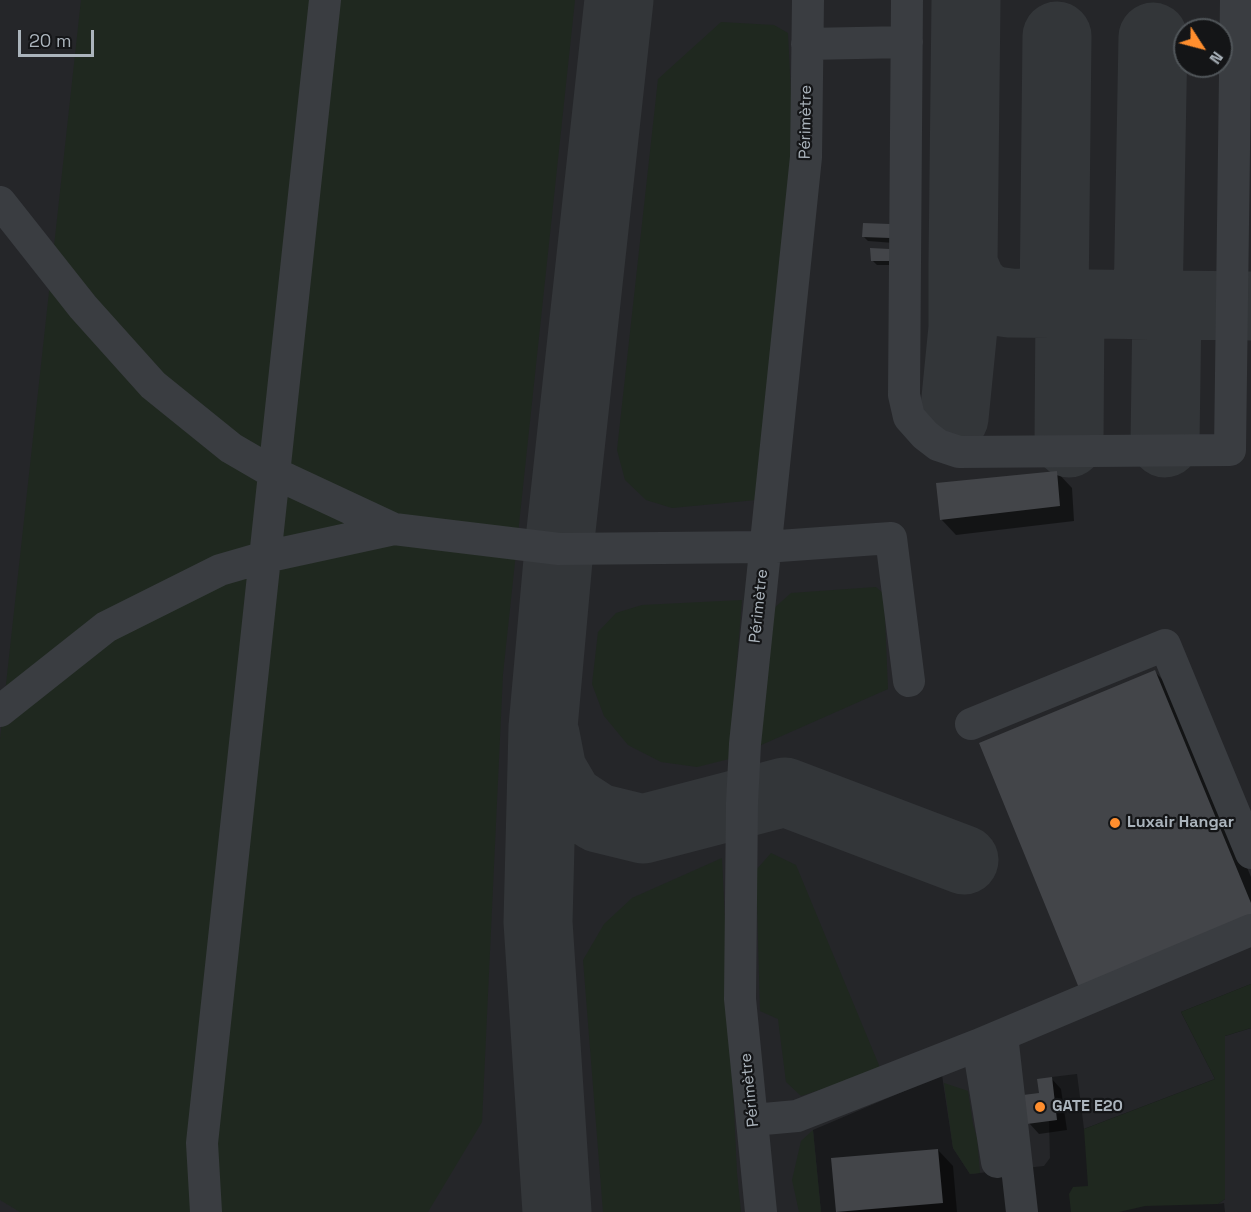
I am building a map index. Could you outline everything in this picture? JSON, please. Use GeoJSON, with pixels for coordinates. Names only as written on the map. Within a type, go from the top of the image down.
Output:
{"type":"FeatureCollection","features":[{"type":"Feature","properties":{"kind":"lane"},"geometry":{"type":"LineString","coordinates":[[206,1212],[202,1143],[326,0]]}},
{"type":"Feature","properties":{"kind":"lane","name":"Périmètre"},"geometry":{"type":"LineString","coordinates":[[761,1212],[740,999],[742,803],[745,744],[806,157],[808,0]]}},
{"type":"Feature","properties":{"kind":"lane"},"geometry":{"type":"LineString","coordinates":[[907,0],[904,395],[909,417],[925,435],[938,445],[959,452],[1230,450],[1236,0]]}},
{"type":"Feature","properties":{"kind":"lane"},"geometry":{"type":"LineString","coordinates":[[807,44],[907,42]]}},
{"type":"Feature","properties":{"kind":"lane"},"geometry":{"type":"LineString","coordinates":[[0,202],[83,307],[153,385],[231,448],[274,473],[394,529],[559,549],[765,547],[891,538],[909,681]]}},
{"type":"Feature","properties":{"kind":"lane"},"geometry":{"type":"LineString","coordinates":[[0,711],[106,627],[220,570],[265,557],[394,529]]}},
{"type":"Feature","properties":{"kind":"lane"},"geometry":{"type":"LineString","coordinates":[[970,724],[1165,645],[1251,853]]}},
{"type":"Feature","properties":{"kind":"lane"},"geometry":{"type":"LineString","coordinates":[[753,1120],[797,1116],[990,1040],[1251,930]]}},
{"type":"Feature","properties":{"kind":"lane"},"geometry":{"type":"LineString","coordinates":[[990,1040],[1001,1212]]}},
{"type":"Feature","properties":{"kind":"lane"},"geometry":{"type":"LineString","coordinates":[[990,1040],[1022,1212]]}},
{"type":"Feature","properties":{"kind":"shaded area"},"geometry":{"type":"Polygon","coordinates":[[[0,0],[1251,0],[1251,984],[1181,1012],[1215,1079],[1084,1129],[1077,1074],[1052,1077],[1057,1120],[1049,1121],[1050,1158],[1044,1166],[970,1174],[953,1148],[942,1075],[813,1130],[821,1212],[0,1212],[0,0]]]}},
{"type":"Feature","properties":{"kind":"shaded area"},"geometry":{"type":"Polygon","coordinates":[[[81,0],[575,0],[503,674],[482,1122],[428,1212],[20,1212],[0,1200],[0,739],[81,0]]]}},
{"type":"Feature","properties":{"kind":"shaded area"},"geometry":{"type":"Polygon","coordinates":[[[721,22],[774,25],[788,33],[793,136],[756,500],[672,508],[646,500],[625,480],[617,450],[658,79],[721,22]]]}},
{"type":"Feature","properties":{"kind":"shaded area"},"geometry":{"type":"Polygon","coordinates":[[[876,587],[884,594],[888,689],[759,746],[773,609],[791,593],[876,587]]]}},
{"type":"Feature","properties":{"kind":"shaded area"},"geometry":{"type":"Polygon","coordinates":[[[742,600],[729,759],[697,767],[661,762],[628,745],[604,716],[592,684],[598,632],[616,613],[642,605],[742,600]]]}},
{"type":"Feature","properties":{"kind":"shaded area"},"geometry":{"type":"Polygon","coordinates":[[[771,853],[796,865],[881,1070],[801,1096],[786,1082],[778,1019],[760,1011],[756,870],[771,853]]]}},
{"type":"Feature","properties":{"kind":"shaded area"},"geometry":{"type":"Polygon","coordinates":[[[722,858],[737,1173],[741,1212],[603,1212],[583,960],[604,924],[632,898],[722,858]]]}},
{"type":"Feature","properties":{"kind":"shaded area"},"geometry":{"type":"Polygon","coordinates":[[[1251,984],[1251,1028],[1225,1036],[1225,1199],[1218,1204],[1145,1206],[1119,1212],[1071,1212],[1069,1194],[1073,1187],[1088,1186],[1084,1129],[1215,1079],[1181,1012],[1251,984]]]}},
{"type":"Feature","properties":{"kind":"shaded area"},"geometry":{"type":"Polygon","coordinates":[[[1251,1028],[1251,1212],[1225,1212],[1224,1203],[1218,1204],[1225,1199],[1225,1036],[1251,1028]]]}},
{"type":"Feature","properties":{"kind":"shaded area"},"geometry":{"type":"Polygon","coordinates":[[[944,1083],[968,1091],[977,1138],[980,1173],[970,1174],[953,1148],[944,1083]]]}},
{"type":"Feature","properties":{"kind":"shaded area"},"geometry":{"type":"Polygon","coordinates":[[[813,1130],[821,1212],[799,1212],[792,1180],[801,1141],[813,1130]]]}},
{"type":"Feature","properties":{"kind":"building"},"geometry":{"type":"Polygon","coordinates":[[[863,223],[890,224],[890,238],[862,237],[863,223]]]}},
{"type":"Feature","properties":{"kind":"building"},"geometry":{"type":"Polygon","coordinates":[[[870,248],[890,249],[890,261],[871,261],[870,248]]]}},
{"type":"Feature","properties":{"kind":"building"},"geometry":{"type":"Polygon","coordinates":[[[1057,471],[1060,506],[940,520],[936,483],[1057,471]]]}},
{"type":"Feature","properties":{"kind":"building","name":"Luxair Hangar"},"geometry":{"type":"Polygon","coordinates":[[[1155,670],[1251,903],[1251,917],[1079,988],[979,743],[1155,670]]]}},
{"type":"Feature","properties":{"kind":"building","name":"GATE E20"},"geometry":{"type":"Polygon","coordinates":[[[1052,1077],[1057,1120],[1027,1124],[1023,1095],[1039,1093],[1037,1079],[1052,1077]]]}},
{"type":"Feature","properties":{"kind":"building"},"geometry":{"type":"Polygon","coordinates":[[[938,1149],[943,1203],[836,1212],[831,1158],[938,1149]]]}},
{"type":"Feature","properties":{"kind":"taxiway"},"geometry":{"type":"LineString","coordinates":[[557,1212],[538,922],[543,727],[559,549],[619,0]]}},
{"type":"Feature","properties":{"kind":"taxiway"},"geometry":{"type":"LineString","coordinates":[[966,0],[963,264],[971,283],[982,295],[995,301],[1010,303],[1251,306]]}},
{"type":"Feature","properties":{"kind":"taxiway"},"geometry":{"type":"LineString","coordinates":[[1054,305],[1057,36]]}},
{"type":"Feature","properties":{"kind":"taxiway"},"geometry":{"type":"LineString","coordinates":[[1148,306],[1153,37]]}},
{"type":"Feature","properties":{"kind":"taxiway"},"geometry":{"type":"LineString","coordinates":[[954,418],[963,328],[963,264]]}},
{"type":"Feature","properties":{"kind":"taxiway"},"geometry":{"type":"LineString","coordinates":[[1069,443],[1070,305]]}},
{"type":"Feature","properties":{"kind":"taxiway"},"geometry":{"type":"LineString","coordinates":[[1165,443],[1167,306]]}},
{"type":"Feature","properties":{"kind":"taxiway"},"geometry":{"type":"LineString","coordinates":[[545,734],[552,770],[569,799],[598,818],[643,829],[785,792],[964,860]]}},
{"type":"Feature","properties":{"kind":"place","name":"Luxair Hangar"},"geometry":{"type":"Point","coordinates":[1115,823]}},
{"type":"Feature","properties":{"kind":"place","name":"GATE E20"},"geometry":{"type":"Point","coordinates":[1040,1107]}}]}
